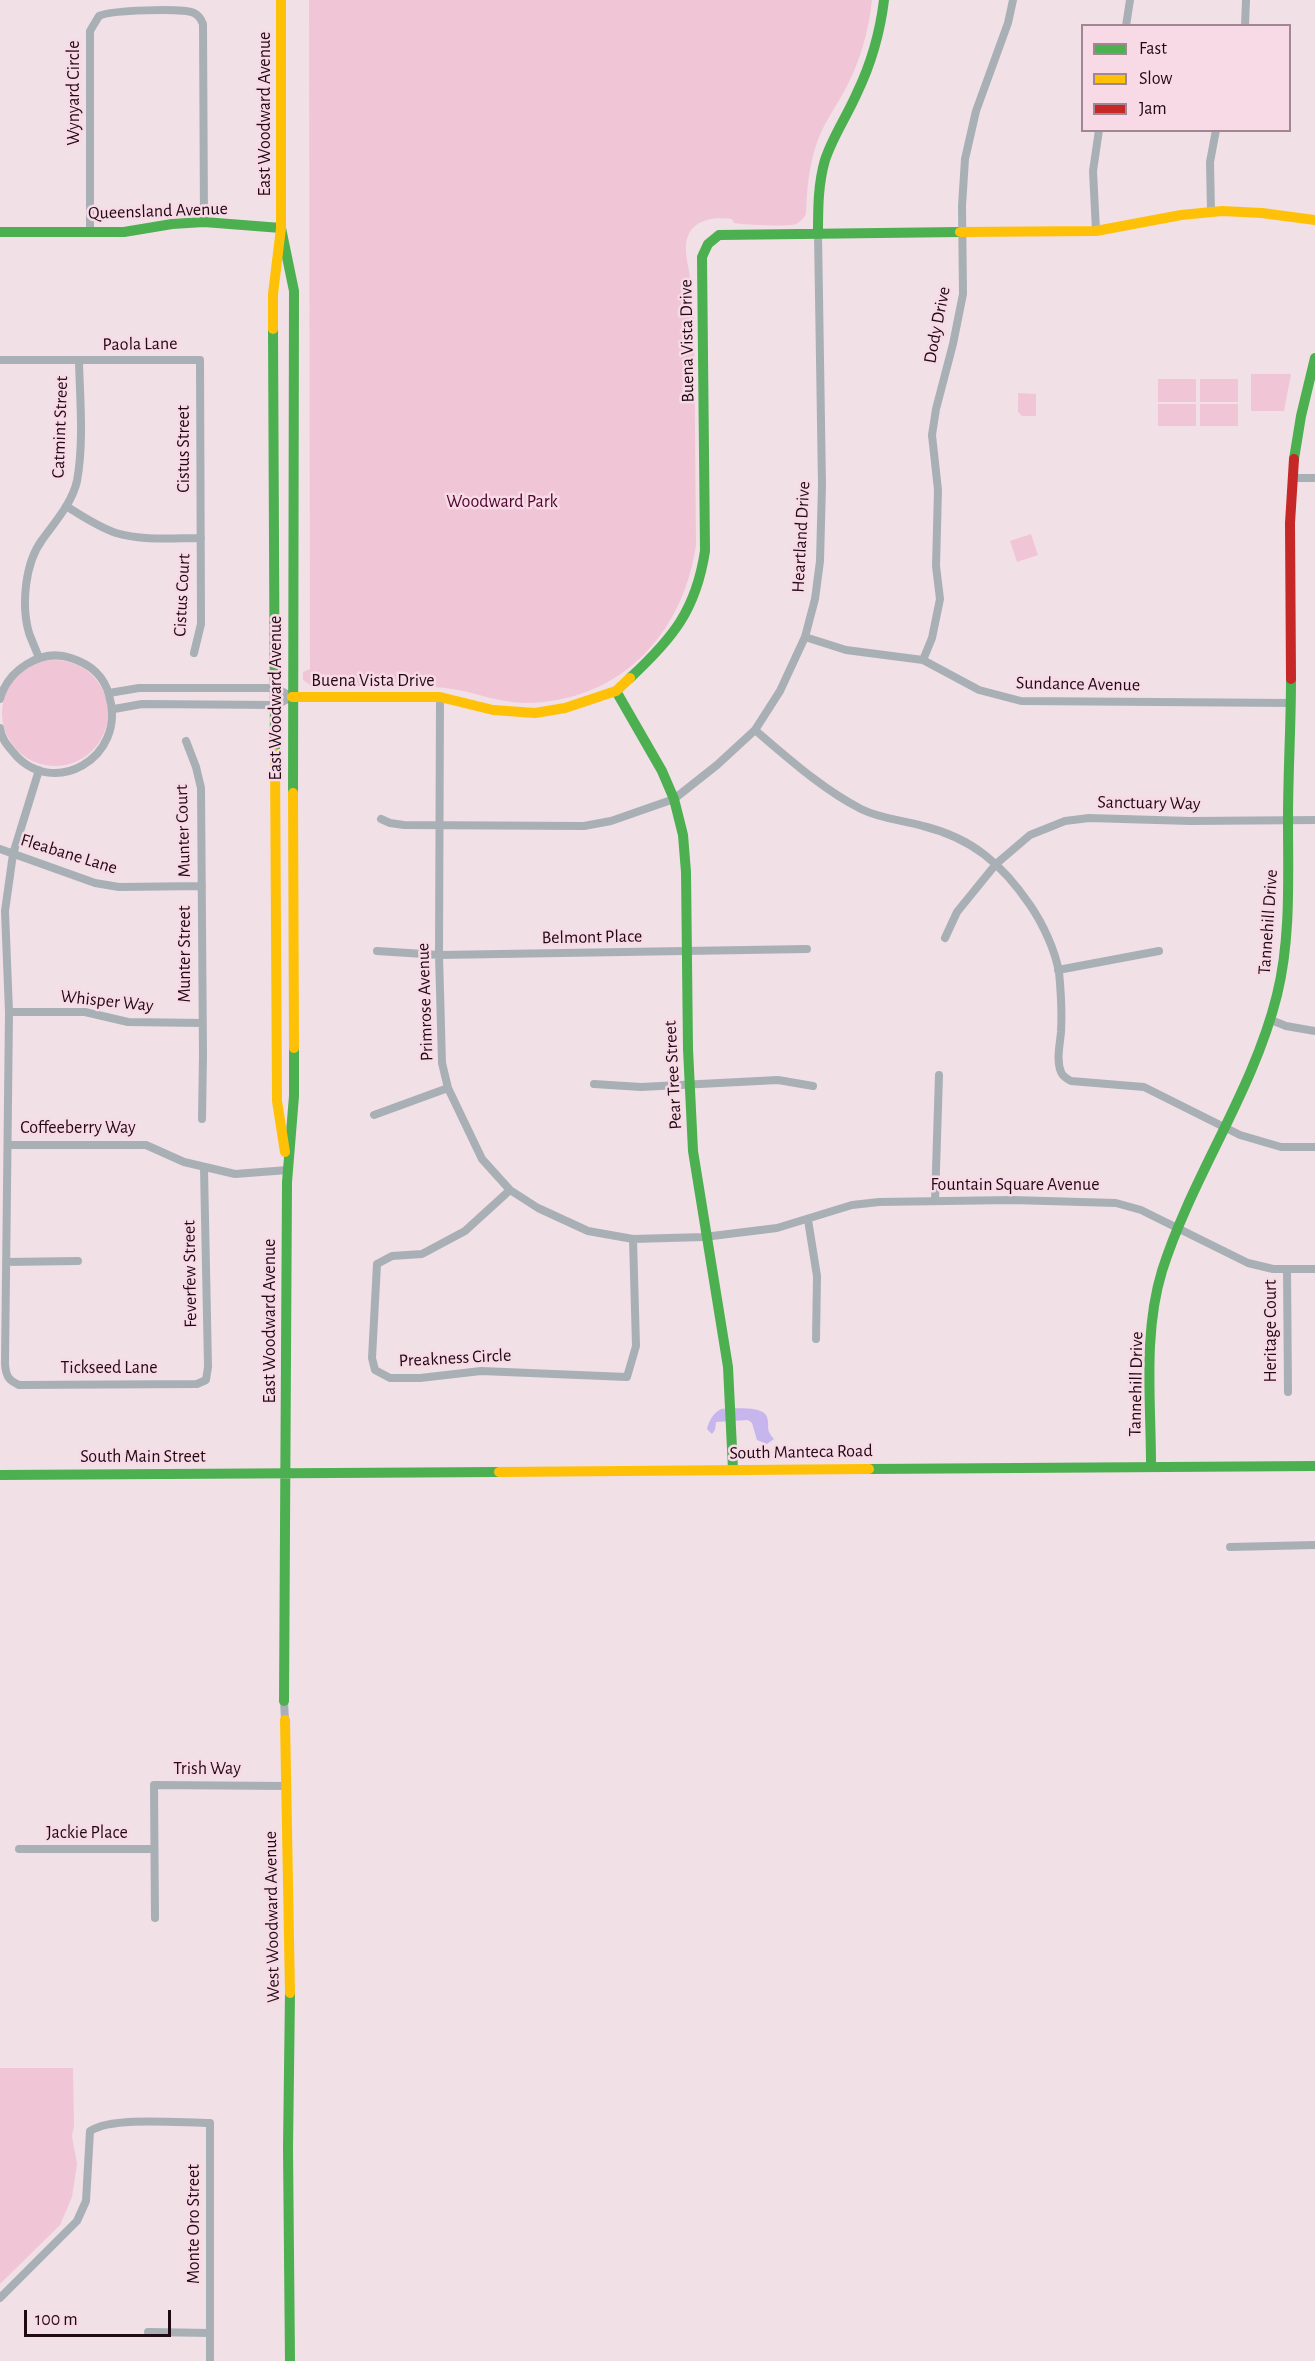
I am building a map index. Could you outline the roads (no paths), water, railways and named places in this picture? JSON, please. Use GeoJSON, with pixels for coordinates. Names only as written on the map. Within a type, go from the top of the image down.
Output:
{"type":"FeatureCollection","features":[{"type":"Feature","properties":{"kind":"street","name":"East Woodward Avenue"},"geometry":{"type":"LineString","coordinates":[[281,0],[280,228],[273,294],[273,474],[277,1101],[288,1170]]}},
{"type":"Feature","properties":{"kind":"street","name":"Heartland Drive"},"geometry":{"type":"LineString","coordinates":[[381,819],[390,824],[584,826],[610,821],[674,799],[717,765],[755,730],[780,691],[805,637],[815,599],[820,561],[822,485],[818,202],[827,154],[834,134],[857,94],[875,51],[884,0]]}},
{"type":"Feature","properties":{"kind":"street","name":"Dody Drive"},"geometry":{"type":"LineString","coordinates":[[923,660],[932,638],[940,599],[936,566],[938,490],[932,435],[963,294],[961,233],[964,171],[969,135],[1008,22],[1013,0]]}},
{"type":"Feature","properties":{"kind":"street"},"geometry":{"type":"LineString","coordinates":[[1126,24],[1130,0]]}},
{"type":"Feature","properties":{"kind":"street"},"geometry":{"type":"LineString","coordinates":[[1245,24],[1246,0]]}},
{"type":"Feature","properties":{"kind":"street","name":"Wynyard Circle"},"geometry":{"type":"LineString","coordinates":[[90,231],[90,31],[99,16],[110,12],[180,10],[192,12],[204,24],[204,222]]}},
{"type":"Feature","properties":{"kind":"street"},"geometry":{"type":"LineString","coordinates":[[1095,231],[1093,171],[1099,132]]}},
{"type":"Feature","properties":{"kind":"street"},"geometry":{"type":"LineString","coordinates":[[1211,211],[1210,162],[1216,132]]}},
{"type":"Feature","properties":{"kind":"street","name":"Buena Vista Drive"},"geometry":{"type":"LineString","coordinates":[[114,710],[142,704],[276,705],[292,697],[440,697],[493,710],[536,713],[565,708],[616,691],[655,655],[673,634],[694,597],[701,577],[705,551],[702,257],[712,240],[719,235],[1095,231],[1134,226],[1176,215],[1211,211],[1249,212],[1315,220]]}},
{"type":"Feature","properties":{"kind":"street","name":"Queensland Avenue"},"geometry":{"type":"LineString","coordinates":[[0,232],[123,232],[172,224],[204,222],[280,228]]}},
{"type":"Feature","properties":{"kind":"street","name":"East Woodward Avenue"},"geometry":{"type":"LineString","coordinates":[[280,228],[294,291],[292,697],[294,1096],[288,1170],[287,1473]]}},
{"type":"Feature","properties":{"kind":"street","name":"Tannehill Drive"},"geometry":{"type":"LineString","coordinates":[[1151,1465],[1150,1385],[1154,1319],[1162,1274],[1271,1020],[1282,974],[1287,925],[1293,478],[1298,430],[1315,358]]}},
{"type":"Feature","properties":{"kind":"street","name":"Paola Lane"},"geometry":{"type":"LineString","coordinates":[[0,360],[80,362],[200,360]]}},
{"type":"Feature","properties":{"kind":"street","name":"Cistus Street"},"geometry":{"type":"LineString","coordinates":[[200,360],[201,538]]}},
{"type":"Feature","properties":{"kind":"street","name":"Catmint Street"},"geometry":{"type":"LineString","coordinates":[[39,658],[28,632],[27,584],[30,565],[40,543],[66,506],[76,483],[80,453],[80,362]]}},
{"type":"Feature","properties":{"kind":"street"},"geometry":{"type":"LineString","coordinates":[[1293,478],[1315,478]]}},
{"type":"Feature","properties":{"kind":"street"},"geometry":{"type":"LineString","coordinates":[[66,506],[95,524],[137,537],[201,538]]}},
{"type":"Feature","properties":{"kind":"street","name":"Cistus Court"},"geometry":{"type":"LineString","coordinates":[[194,653],[201,624],[201,538]]}},
{"type":"Feature","properties":{"kind":"street","name":"Sundance Avenue"},"geometry":{"type":"LineString","coordinates":[[805,637],[846,650],[923,660],[979,690],[1021,701],[1290,703]]}},
{"type":"Feature","properties":{"kind":"street"},"geometry":{"type":"LineString","coordinates":[[0,699],[5,685],[16,671],[39,658],[57,656],[70,658],[87,665],[106,686],[114,710],[111,732],[106,744],[95,757],[71,770],[60,772],[39,770],[17,758],[6,744],[0,728]]}},
{"type":"Feature","properties":{"kind":"street","name":"Buena Vista Drive"},"geometry":{"type":"LineString","coordinates":[[108,693],[139,688],[276,688],[292,697]]}},
{"type":"Feature","properties":{"kind":"street","name":"Pear Tree Street"},"geometry":{"type":"LineString","coordinates":[[616,691],[660,769],[674,799],[685,853],[688,1085],[693,1152],[704,1237],[726,1351],[732,1405],[734,1469]]}},
{"type":"Feature","properties":{"kind":"street","name":"Primrose Avenue"},"geometry":{"type":"LineString","coordinates":[[440,697],[439,956],[442,1063],[448,1088],[482,1159],[510,1190],[538,1208],[588,1231],[633,1239],[704,1237]]}},
{"type":"Feature","properties":{"kind":"street"},"geometry":{"type":"LineString","coordinates":[[755,730],[828,789],[860,809],[875,816],[934,828],[981,850],[996,864],[1031,907],[1048,939],[1058,970],[1061,997],[1059,1052],[1060,1070],[1063,1076],[1071,1081],[1144,1087],[1240,1136],[1281,1147],[1315,1147]]}},
{"type":"Feature","properties":{"kind":"street","name":"Munter Court"},"geometry":{"type":"LineString","coordinates":[[186,741],[201,788],[202,886]]}},
{"type":"Feature","properties":{"kind":"street"},"geometry":{"type":"LineString","coordinates":[[39,770],[13,854],[4,911],[9,1012],[6,1262],[78,1261]]}},
{"type":"Feature","properties":{"kind":"street","name":"Sanctuary Way"},"geometry":{"type":"LineString","coordinates":[[945,938],[957,912],[996,864],[1030,835],[1065,821],[1089,818],[1190,821],[1315,820]]}},
{"type":"Feature","properties":{"kind":"street","name":"Fleabane Lane"},"geometry":{"type":"LineString","coordinates":[[0,849],[95,883],[119,887],[202,886]]}},
{"type":"Feature","properties":{"kind":"street","name":"Munter Street"},"geometry":{"type":"LineString","coordinates":[[202,886],[202,1023]]}},
{"type":"Feature","properties":{"kind":"street","name":"Belmont Place"},"geometry":{"type":"LineString","coordinates":[[377,951],[439,956],[807,949]]}},
{"type":"Feature","properties":{"kind":"street"},"geometry":{"type":"LineString","coordinates":[[1058,970],[1159,951]]}},
{"type":"Feature","properties":{"kind":"street","name":"Whisper Way"},"geometry":{"type":"LineString","coordinates":[[9,1012],[85,1012],[128,1022],[202,1023]]}},
{"type":"Feature","properties":{"kind":"street"},"geometry":{"type":"LineString","coordinates":[[1271,1020],[1286,1026],[1315,1031]]}},
{"type":"Feature","properties":{"kind":"street"},"geometry":{"type":"LineString","coordinates":[[202,1023],[202,1119]]}},
{"type":"Feature","properties":{"kind":"street"},"geometry":{"type":"LineString","coordinates":[[935,1201],[939,1075]]}},
{"type":"Feature","properties":{"kind":"street"},"geometry":{"type":"LineString","coordinates":[[594,1084],[641,1088],[778,1080],[813,1086]]}},
{"type":"Feature","properties":{"kind":"street"},"geometry":{"type":"LineString","coordinates":[[374,1115],[448,1088]]}},
{"type":"Feature","properties":{"kind":"street","name":"Coffeeberry Way"},"geometry":{"type":"LineString","coordinates":[[8,1145],[146,1145],[184,1162],[234,1174],[288,1170]]}},
{"type":"Feature","properties":{"kind":"street","name":"Feverfew Street"},"geometry":{"type":"LineString","coordinates":[[204,1168],[208,1367],[206,1380]]}},
{"type":"Feature","properties":{"kind":"street","name":"Preakness Circle"},"geometry":{"type":"LineString","coordinates":[[510,1190],[465,1231],[422,1254],[392,1256],[377,1264],[372,1358],[375,1370],[390,1378],[420,1378],[481,1371],[627,1377],[636,1346],[633,1239]]}},
{"type":"Feature","properties":{"kind":"street","name":"Fountain Square Avenue"},"geometry":{"type":"LineString","coordinates":[[704,1237],[777,1228],[852,1205],[879,1202],[1116,1203],[1141,1210],[1248,1263],[1287,1269],[1315,1269]]}},
{"type":"Feature","properties":{"kind":"street"},"geometry":{"type":"LineString","coordinates":[[808,1220],[817,1276],[816,1339]]}},
{"type":"Feature","properties":{"kind":"street","name":"Tickseed Lane"},"geometry":{"type":"LineString","coordinates":[[6,1262],[5,1364],[6,1376],[11,1382],[19,1385],[197,1384],[206,1380]]}},
{"type":"Feature","properties":{"kind":"street","name":"Heritage Court"},"geometry":{"type":"LineString","coordinates":[[1287,1269],[1288,1392]]}},
{"type":"Feature","properties":{"kind":"street","name":"South Manteca Road"},"geometry":{"type":"LineString","coordinates":[[287,1473],[1151,1465],[1315,1466]]}},
{"type":"Feature","properties":{"kind":"street","name":"South Main Street"},"geometry":{"type":"LineString","coordinates":[[0,1475],[287,1473]]}},
{"type":"Feature","properties":{"kind":"street","name":"West Woodward Avenue"},"geometry":{"type":"LineString","coordinates":[[287,1473],[284,1701],[291,2043],[288,2148],[290,2361]]}},
{"type":"Feature","properties":{"kind":"street"},"geometry":{"type":"LineString","coordinates":[[1230,1546],[1315,1545]]}},
{"type":"Feature","properties":{"kind":"street","name":"Trish Way"},"geometry":{"type":"LineString","coordinates":[[154,1918],[154,1785],[286,1786]]}},
{"type":"Feature","properties":{"kind":"street","name":"Jackie Place"},"geometry":{"type":"LineString","coordinates":[[19,1849],[154,1849]]}},
{"type":"Feature","properties":{"kind":"street","name":"Monte Oro Street"},"geometry":{"type":"LineString","coordinates":[[0,2298],[77,2221],[86,2201],[90,2131],[99,2126],[115,2123],[210,2123],[210,2361]]}},
{"type":"Feature","properties":{"kind":"street"},"geometry":{"type":"LineString","coordinates":[[147,2332],[210,2332]]}},
{"type":"Feature","properties":{"kind":"park label","name":"Woodward Park"},"geometry":{"type":"Point","coordinates":[502,502]}}]}
